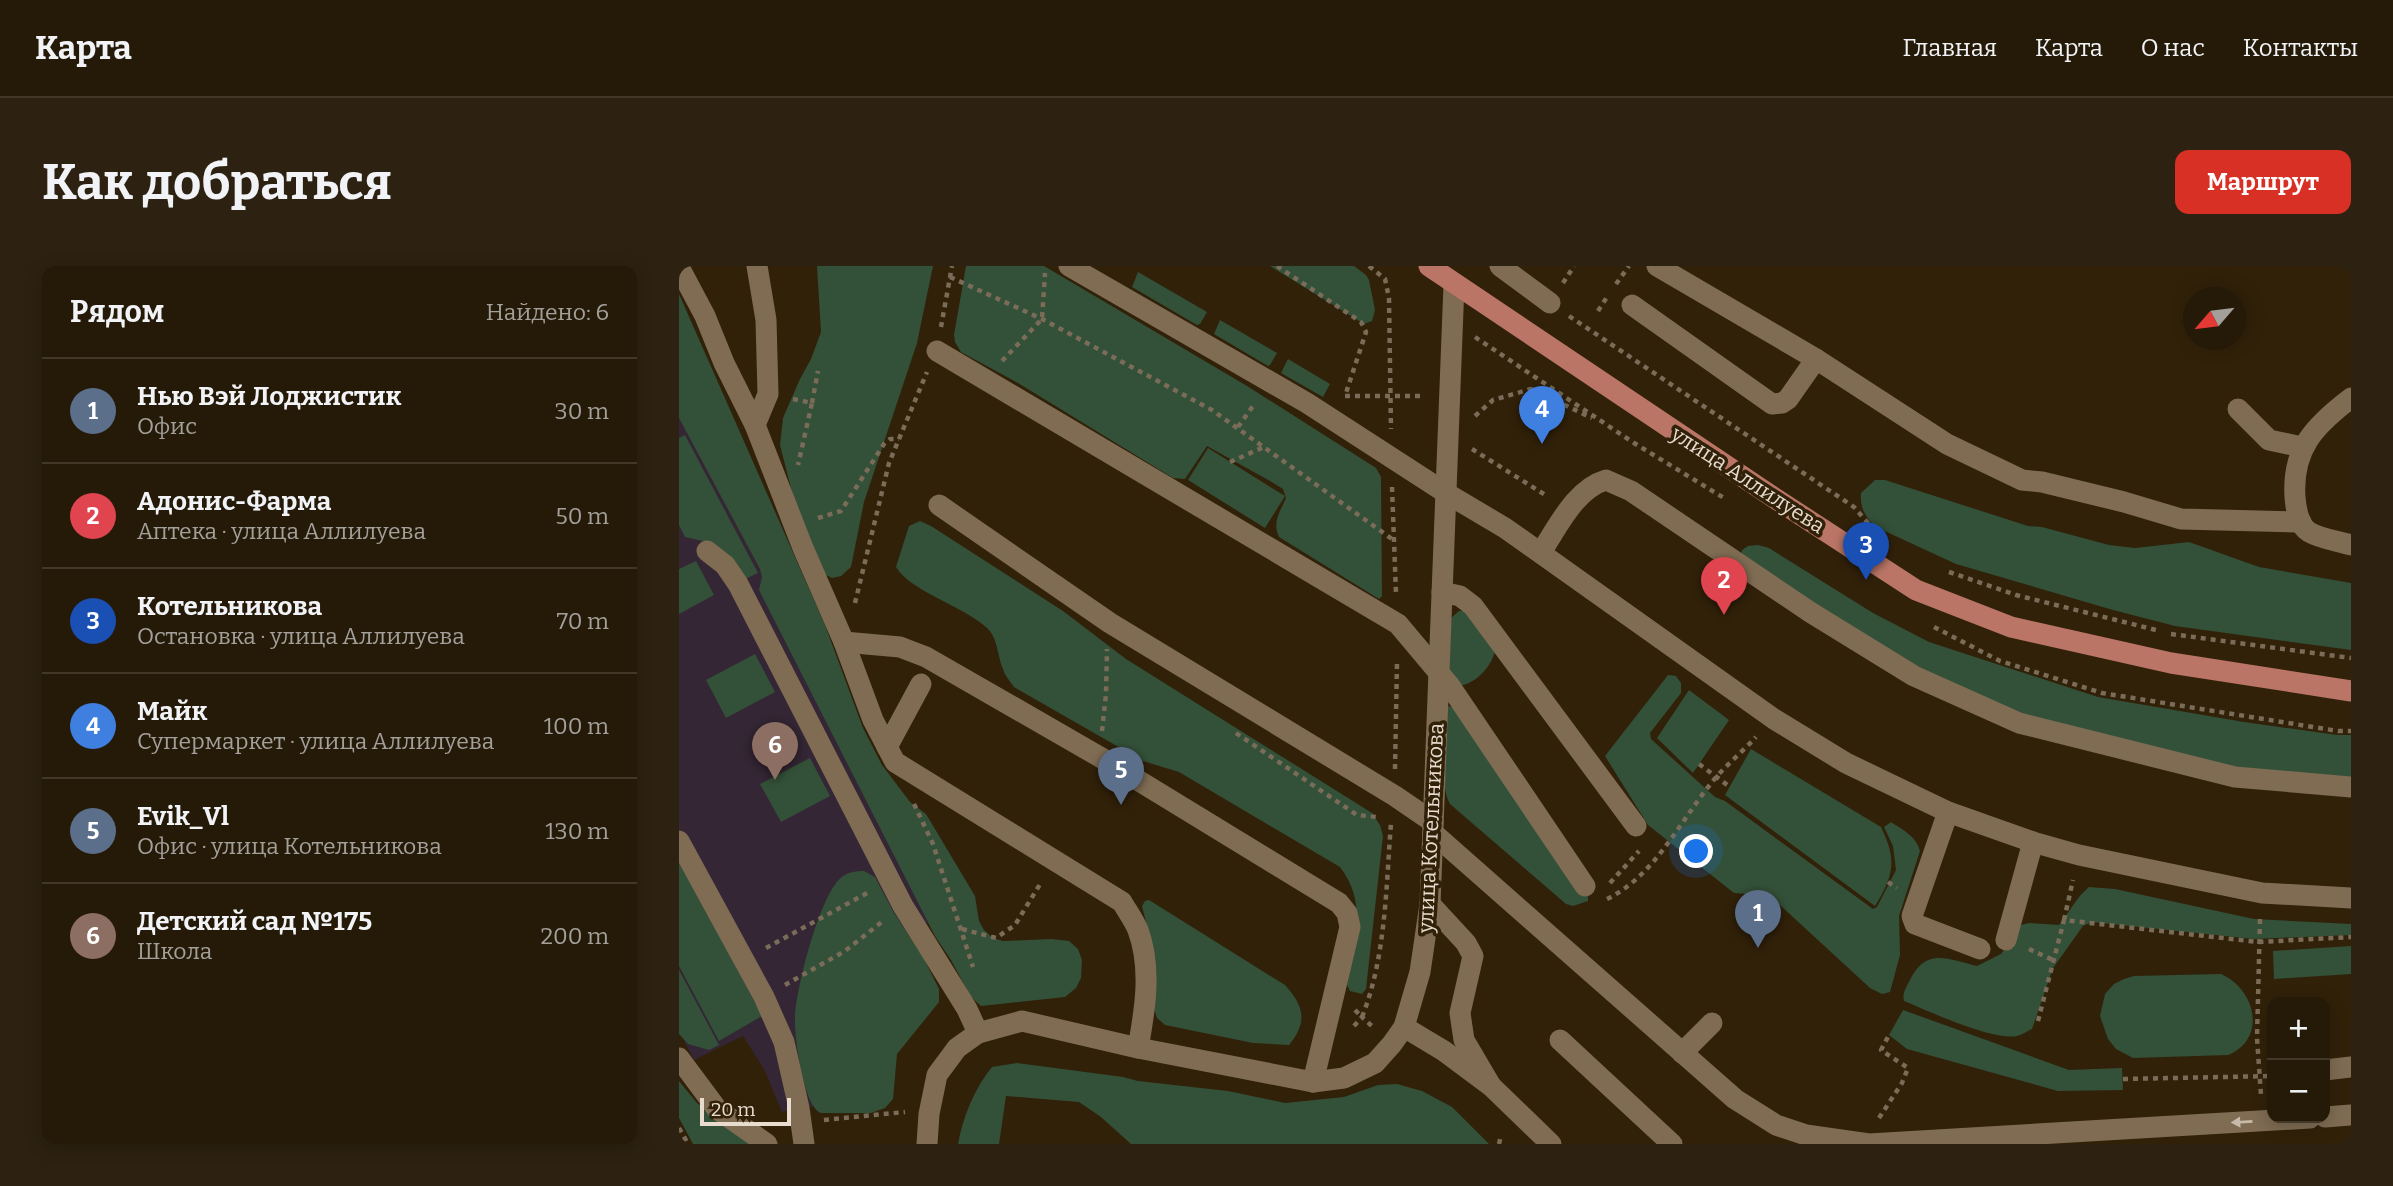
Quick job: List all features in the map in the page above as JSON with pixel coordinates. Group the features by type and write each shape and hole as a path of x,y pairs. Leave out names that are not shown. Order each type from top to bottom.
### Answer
{"main road":[{"path":"1429,266 1454,284"},
{"name":"улица Аллилуева","path":"1454,284 1916,590 2011,627 2171,663 2351,691"}],"street":[{"path":"755,425 768,394 766,320 757,266"},
{"path":"1069,266 1307,403 1446,494 1505,528 1774,719 1846,763 1948,812 2079,855 2262,894 2351,898"},
{"path":"1500,266 1555,294"},
{"path":"1657,266 1816,359 1947,444 2022,480 2042,482 2124,502 2181,519 2301,522"},
{"path":"679,267 705,316 724,363 755,425 873,720 891,754 1122,902 1138,929 1147,966 1138,1048"},
{"name":"улица Котельникова","path":"927,1144 929,1114 937,1075 957,1048 978,1033 1022,1021 1138,1048 1313,1082 1344,1078 1375,1063 1404,1027 1420,972 1430,904 1454,284"},
{"path":"1632,305 1772,404 1788,399 1816,359"},
{"path":"937,351 1398,624 1450,685 1585,886"},
{"path":"2349,541 2308,531 2296,509 2294,484 2302,447 2325,417 2351,398"},
{"path":"2238,409 2269,440 2302,447"},
{"path":"1542,552 1569,510 1585,491 1595,483 1606,480 1631,491 1810,612 1914,676 2019,723 2235,776 2351,787"},
{"path":"939,505 1110,623 1395,796 1735,1099 1805,1140 1863,1143 2267,1121"},
{"path":"707,551 725,565 738,584 903,906 967,1009 978,1033"},
{"path":"1442,592 1460,596 1473,606 1636,826"},
{"path":"844,642 887,648 900,647 926,657 1100,757 1339,903 1347,913 1350,927 1313,1082"},
{"path":"891,754 921,684"},
{"path":"1948,812 1912,916 1915,924 1980,950"},
{"path":"679,841 764,997 784,1042 804,1144"},
{"path":"2005,940 2033,842"},
{"path":"1430,904 1466,943 1473,956 1460,1013 1465,1040 1491,1086"},
{"path":"1682,1053 1712,1023"},
{"path":"1404,1027 1444,1051 1491,1086 1551,1144"},
{"path":"1560,1040 1672,1144"},
{"path":"679,1058 717,1110 767,1144"},
{"path":"2330,1069 2351,1067"},
{"path":"2330,1117 2351,1115"}],"path":[{"path":"937,351 952,266"},
{"path":"985,379 1042,319 1045,266"},
{"path":"1277,266 1361,322 1366,332 1345,396"},
{"path":"1362,1017 1373,991 1384,914 1395,796 1398,624 1393,540 1389,298 1385,279 1369,266"},
{"path":"1555,294 1574,266"},
{"path":"950,277 1042,319 1212,410 1393,540"},
{"path":"1573,319 1854,508 1879,537"},
{"path":"797,471 818,371"},
{"path":"860,582 889,463 920,388"},
{"path":"1476,415 1493,400 1531,389 1608,426"},
{"path":"768,394 812,403"},
{"path":"1307,403 1345,396 1450,396"},
{"path":"790,516 822,518 841,511 884,444 890,439 899,439"},
{"path":"1462,443 1569,510"},
{"path":"1230,462 1264,447"},
{"path":"1946,571 2015,595 2170,634 2351,658"},
{"path":"1100,757 1107,645"},
{"path":"1626,890 1665,846 1717,777 1774,719"},
{"path":"891,754 933,844 974,972"},
{"path":"1699,764 1730,787"},
{"path":"1585,886 1602,886 1613,882 1641,846 1643,836 1636,826"},
{"path":"2038,1021 2079,855"},
{"path":"961,929 996,938 1015,925 1035,892"},
{"path":"744,960 863,895"},
{"path":"764,997 845,951 903,906"},
{"path":"2064,920 2258,942 2351,937"},
{"path":"2244,1122 2261,1096 2258,942"},
{"path":"1863,1143 1902,1083 1907,1068 1881,1049 1889,1035"},
{"path":"2123,1079 2267,1077"},
{"path":"848,1119 910,1111"},
{"path":"679,1128 688,1144"},
{"path":"1499,1144 1501,1135"}],"shaded area":[{"path":"679,383 931,922 898,939 843,1103 782,1112 764,1069 743,1036 694,1060 679,1031"}],"green space":[{"path":"817,266 933,266 917,343 864,502 851,567 841,576 832,578 824,574 793,496 780,445 783,418 821,332"},
{"path":"966,266 1044,266 1247,386 1376,468 1381,477 1382,596 1379,599 1279,537 1277,522 1286,498 1283,489 1270,481 1207,446 1185,479 1173,478 1018,383 961,352 954,335"},
{"path":"1270,266 1354,266 1369,280 1375,310 1372,321 1364,324"},
{"path":"1138,272 1207,312 1200,324 1197,325 1132,287"},
{"path":"679,294 825,625 863,728 882,765 910,802 926,814 975,896 979,921 984,930 993,938 1003,941 1052,939 1069,941 1078,949 1082,960 1081,978 1076,988 1065,997 981,1006 971,997 935,936 759,590 762,577 760,569 679,418"},
{"path":"1220,320 1277,353 1270,365 1214,334"},
{"path":"1288,359 1330,384 1323,397 1281,373"},
{"path":"685,435 758,573 743,580 707,542 685,537 679,525 679,438"},
{"path":"1208,448 1285,496 1265,528 1188,480"},
{"path":"1875,480 1885,480 2028,526 2042,527 2109,545 2135,548 2189,542 2259,567 2351,583 2351,650 2175,626 1956,564 1872,523 1862,508 1861,493"},
{"path":"920,521 1063,611 1126,659 1372,813 1383,836 1366,989 1362,994 1350,991 1346,983 1357,923 1354,895 1340,867 1179,772 1143,761 1014,687 1004,672 991,632 964,612 913,584 896,567 909,526"},
{"path":"1748,546 1769,548 1873,613 1929,642 2098,697 2244,722 2351,735 2351,783 2236,773 2028,720 1917,674 1741,554"},
{"path":"696,561 714,595 679,614 679,569"},
{"path":"1459,611 1470,611 1496,647 1491,660 1478,678 1458,686 1448,669 1450,619"},
{"path":"755,654 775,692 726,718 706,680"},
{"path":"1668,675 1676,676 1681,683 1681,693 1650,733 1651,739 1715,797 1725,801 1873,909 1877,907 1896,870 1893,846 1884,827 1891,822 1915,841 1920,851 1899,916 1900,955 1890,992 1882,994 1870,988 1770,896 1734,893 1648,825 1605,756"},
{"path":"1689,690 1729,720 1693,773 1657,738"},
{"path":"1448,706 1452,707 1583,887 1588,901 1573,906 1566,904 1450,804 1444,784"},
{"path":"1751,749 1881,827 1889,849 1891,867 1886,885 1875,906 1725,795"},
{"path":"810,758 830,796 781,822 760,784"},
{"path":"679,861 762,1016 719,1041 679,966"},
{"path":"864,871 875,877 894,913 923,957 939,989 939,1002 897,1054 893,1099 885,1108 871,1113 821,1113 809,1098 801,1070 795,1026 796,1004 811,942 826,901 843,876"},
{"path":"2089,887 2115,889 2254,919 2351,924 2351,935 2254,939 2092,922 2083,926 2053,968 2032,1029 2017,1036 1977,1030 1904,1001 1906,988 1923,963 1939,958 1977,966 2001,954 2021,925 2059,925"},
{"path":"1149,900 1285,985 1300,1007 1301,1014 1299,1029 1289,1045 1253,1043 1165,1025 1157,1018 1147,926 1142,906"},
{"path":"2351,946 2351,974 2274,979 2273,951"},
{"path":"679,970 719,1045 709,1050 688,1044 679,1034"},
{"path":"2221,974 2233,981 2242,991 2252,1014 2249,1037 2241,1047 2228,1055 2133,1058 2116,1049 2108,1039 2100,1016 2105,994 2114,984 2134,976"},
{"path":"1903,1010 2069,1070 2122,1068 2123,1090 2058,1091 1907,1049 1889,1035"},
{"path":"1017,1063 1228,1091 1285,1103 1344,1097 1378,1085 1397,1084 1422,1091 1452,1107 1489,1144 1131,1144 1101,1117 1079,1102 1006,1096 999,1144 958,1144 970,1104 992,1067"},
{"path":"679,1081 697,1103 752,1144 693,1144 679,1118"}],"place":[{"name":"Майк","path":"1542,444"},
{"name":"Котельникова","path":"1866,580"},
{"name":"Адонис-Фарма","path":"1724,615"},
{"name":"Детский сад №175","path":"775,780"},
{"name":"Evik_Vl","path":"1121,805"},
{"name":"Нью Вэй Лоджистик","path":"1758,948"}]}
